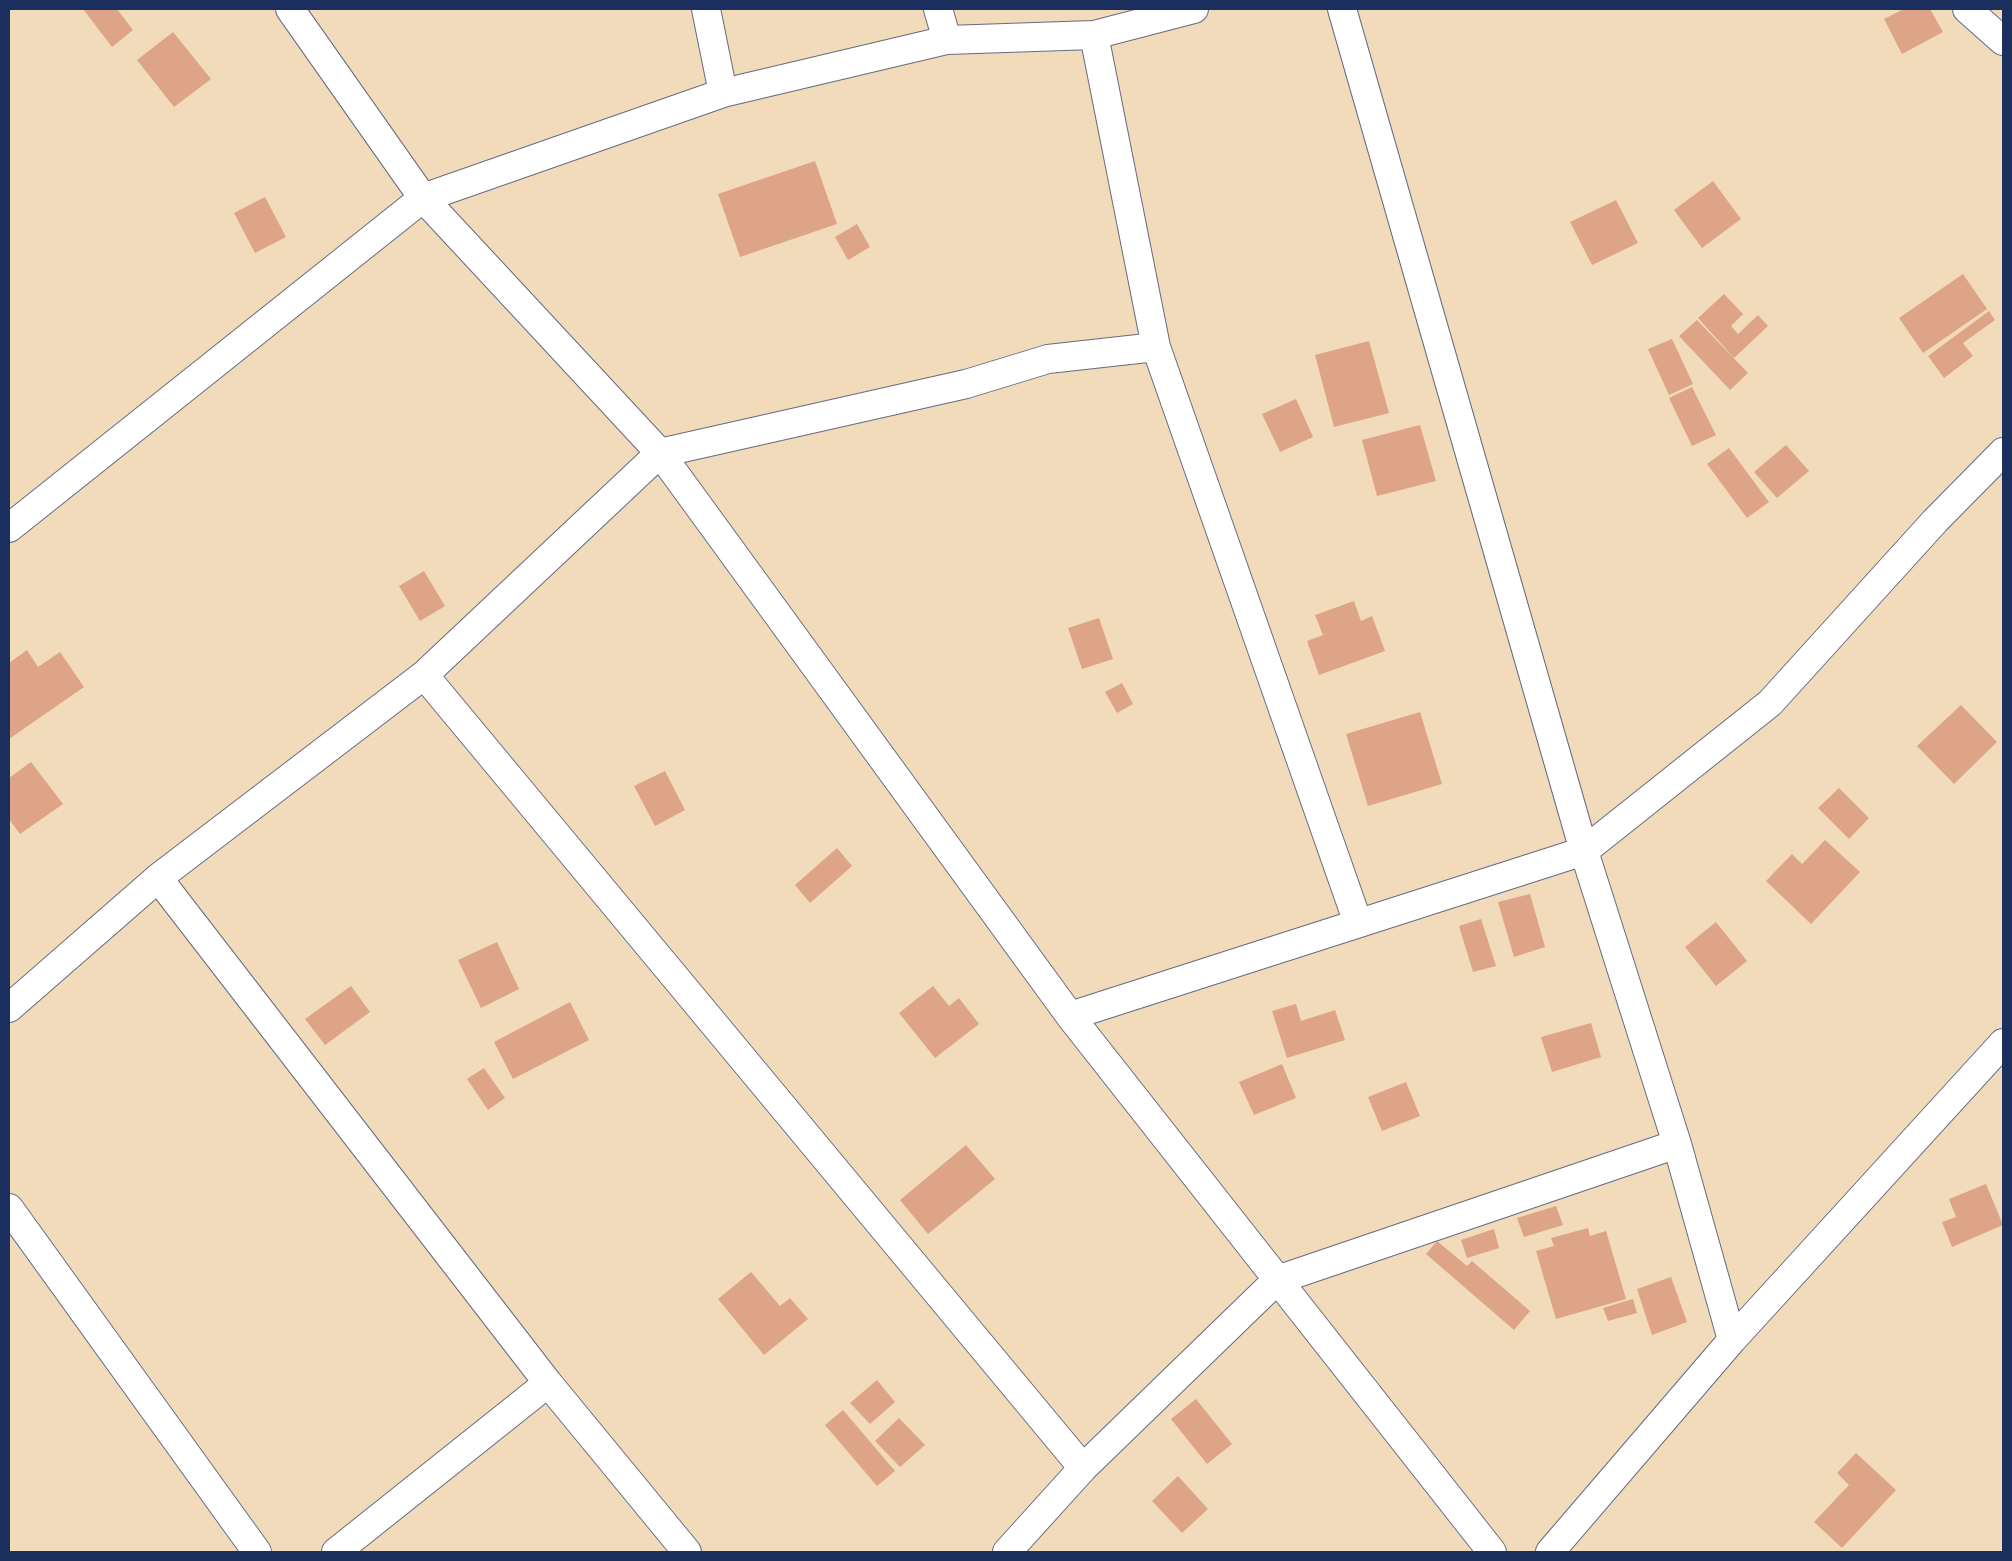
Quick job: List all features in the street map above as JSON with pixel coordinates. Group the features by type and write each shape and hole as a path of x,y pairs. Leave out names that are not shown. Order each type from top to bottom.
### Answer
{"street":[{"path":"290,9 423,198 660,453 1070,1016 1492,1552"},
{"path":"706,9 723,93"},
{"path":"938,9 947,40"},
{"path":"9,528 423,198 723,93 947,40 1094,34 1194,9"},
{"path":"1342,9 1584,851 1677,1144 1732,1340"},
{"path":"1967,9 2003,41"},
{"path":"1094,34 1156,347 1358,923"},
{"path":"9,1008 158,878 424,675 660,453 966,384 1048,359 1156,347"},
{"path":"1070,1016 1584,851 1770,703 1935,521 2003,452"},
{"path":"424,675 1084,1468"},
{"path":"158,878 548,1383 687,1552"},
{"path":"1550,1552 1732,1340 2003,1043"},
{"path":"1007,1552 1084,1468 1277,1280 1677,1144"},
{"path":"9,1208 257,1552"},
{"path":"336,1552 548,1383"}],"building":[{"path":"83,9 117,9 133,30 112,47"},
{"path":"1904,9 1930,9 1943,32 1902,54 1884,19"},
{"path":"173,32 211,79 174,107 137,60"},
{"path":"815,161 837,224 740,257 718,194"},
{"path":"1713,181 1741,219 1702,248 1674,210"},
{"path":"265,197 286,237 255,253 234,213"},
{"path":"1616,200 1638,243 1592,265 1570,222"},
{"path":"857,224 870,247 848,260 835,237"},
{"path":"1963,274 1987,309 1923,353 1899,318"},
{"path":"1724,294 1743,314 1731,326 1738,334 1758,315 1768,326 1734,358 1698,318"},
{"path":"1989,311 1995,320 1963,343 1973,356 1944,378 1928,356"},
{"path":"1697,320 1748,373 1730,390 1679,336"},
{"path":"1672,339 1693,384 1669,395 1648,349"},
{"path":"1369,341 1389,413 1334,427 1315,355"},
{"path":"1692,387 1716,435 1692,446 1669,398"},
{"path":"1296,399 1313,437 1280,452 1262,414"},
{"path":"1420,425 1436,481 1377,496 1362,440"},
{"path":"1786,445 1809,471 1777,498 1754,472"},
{"path":"1729,448 1769,502 1747,518 1707,464"},
{"path":"424,571 445,606 420,621 399,586"},
{"path":"1354,601 1361,621 1372,616 1385,651 1319,675 1307,641 1323,635 1315,615"},
{"path":"1099,618 1113,659 1082,669 1068,628"},
{"path":"27,650 38,667 60,652 84,687 9,739 9,663"},
{"path":"1122,683 1133,704 1117,713 1105,692"},
{"path":"1961,705 1997,742 1954,784 1917,746"},
{"path":"1420,712 1442,784 1368,806 1346,734"},
{"path":"31,762 63,804 20,834 9,819 9,778"},
{"path":"665,771 685,810 655,826 634,786"},
{"path":"1839,788 1869,818 1849,839 1818,808"},
{"path":"1825,840 1860,872 1811,924 1766,881 1792,854 1802,864"},
{"path":"837,848 852,866 810,903 795,885"},
{"path":"1530,894 1545,947 1514,957 1498,902"},
{"path":"1481,919 1496,966 1473,972 1459,926"},
{"path":"1716,922 1747,961 1716,986 1685,947"},
{"path":"497,942 519,989 481,1008 458,960"},
{"path":"351,986 370,1012 325,1045 305,1019"},
{"path":"933,986 949,1006 959,998 979,1024 935,1058 899,1013"},
{"path":"570,1002 589,1040 513,1079 494,1042"},
{"path":"1296,1004 1301,1021 1335,1010 1345,1040 1287,1058 1272,1011"},
{"path":"1591,1023 1601,1057 1552,1072 1541,1037"},
{"path":"1282,1064 1296,1098 1254,1115 1239,1082"},
{"path":"484,1068 505,1098 488,1110 467,1079"},
{"path":"1406,1082 1420,1116 1382,1131 1368,1097"},
{"path":"966,1145 995,1179 928,1234 900,1200"},
{"path":"1986,1184 2003,1225 1952,1247 1942,1222 1956,1217 1949,1199"},
{"path":"1556,1206 1563,1225 1524,1237 1517,1218"},
{"path":"1588,1228 1590,1236 1606,1231 1626,1299 1556,1319 1536,1251 1554,1246 1551,1238"},
{"path":"1494,1229 1499,1248 1467,1258 1461,1240"},
{"path":"1437,1241 1467,1266 1472,1261 1530,1311 1514,1330 1426,1254"},
{"path":"751,1272 780,1306 790,1298 808,1319 764,1355 718,1299"},
{"path":"1671,1277 1687,1322 1652,1335 1637,1289"},
{"path":"1633,1299 1637,1313 1608,1321 1603,1308"},
{"path":"877,1380 895,1402 870,1424 850,1403"},
{"path":"1196,1399 1232,1444 1207,1464 1171,1419"},
{"path":"843,1410 895,1471 877,1486 825,1425"},
{"path":"899,1418 925,1445 900,1467 875,1441"},
{"path":"1856,1453 1896,1490 1842,1548 1814,1522 1849,1485 1837,1473"},
{"path":"1178,1476 1208,1509 1182,1533 1152,1501"}]}
